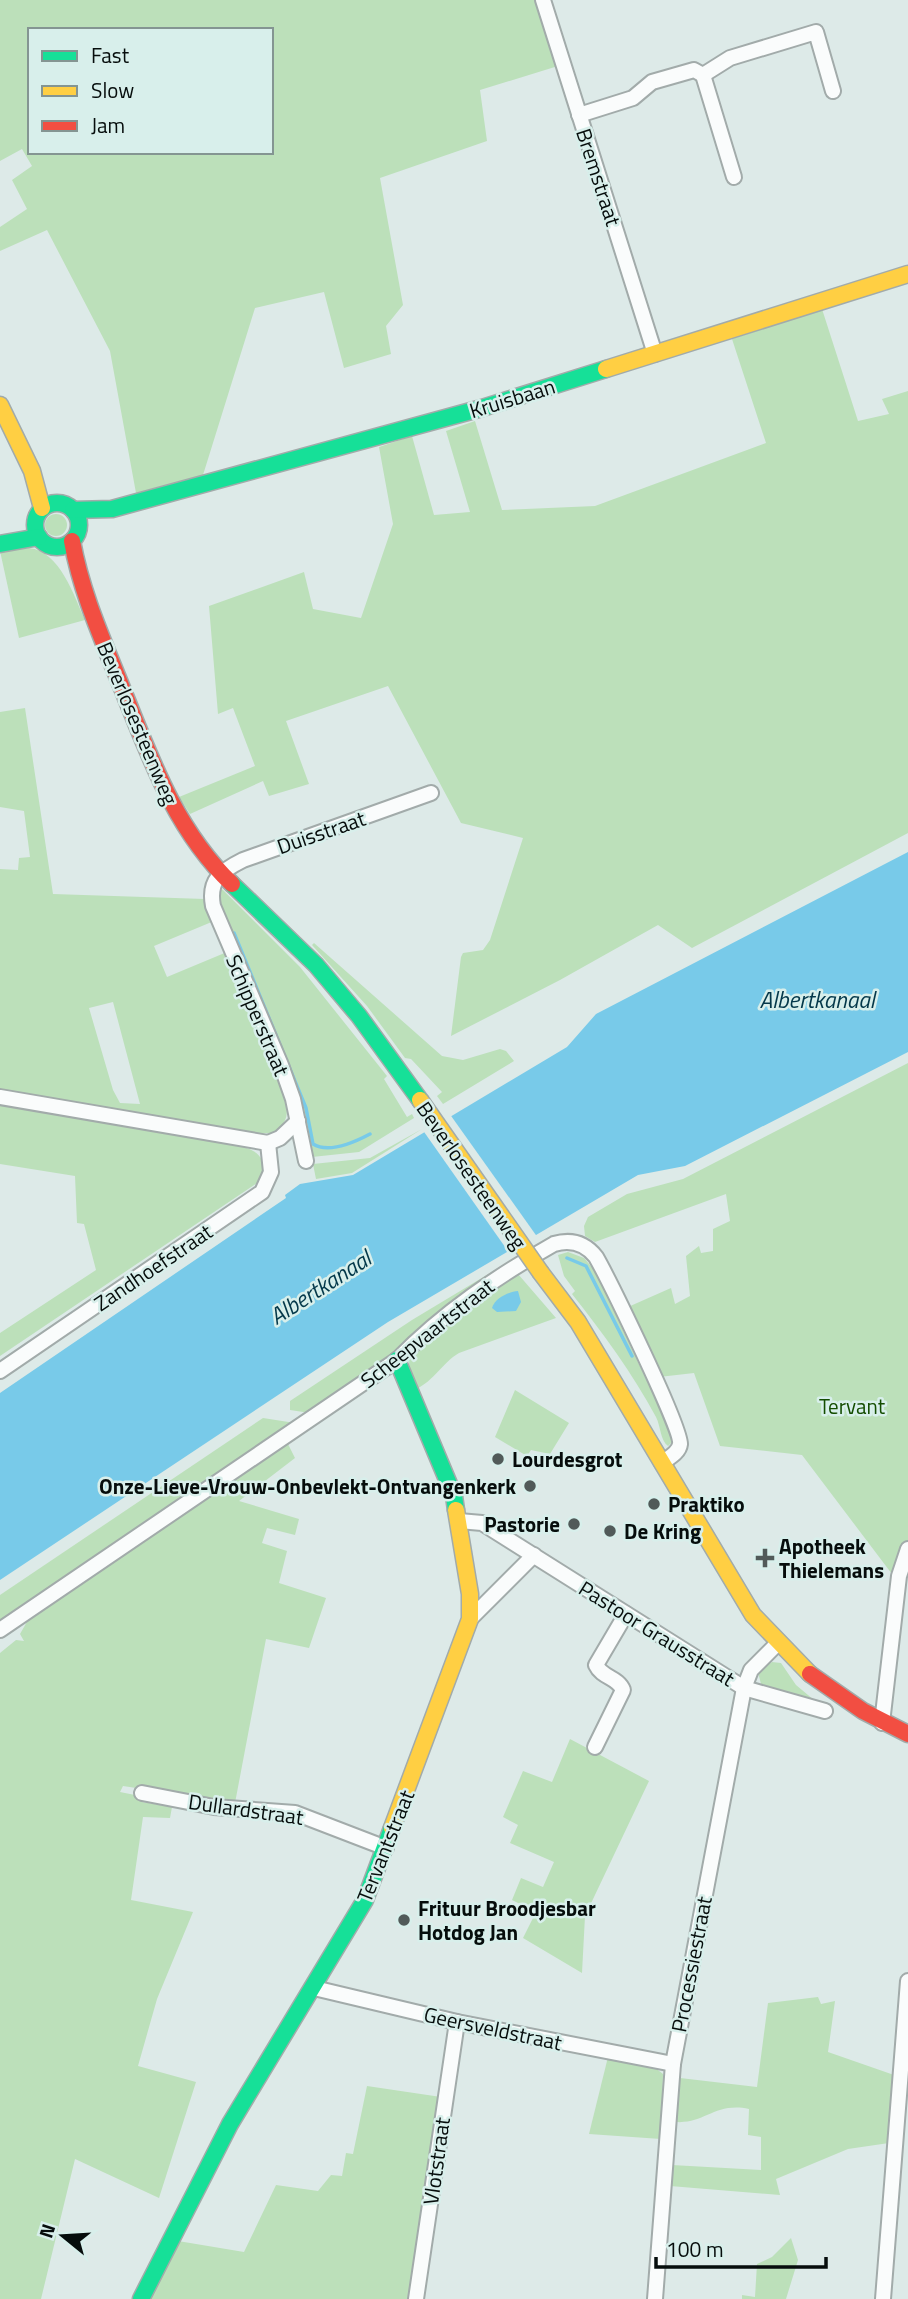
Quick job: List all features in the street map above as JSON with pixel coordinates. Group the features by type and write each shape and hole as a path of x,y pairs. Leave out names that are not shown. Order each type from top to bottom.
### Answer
{"street":[{"name":"Bremstraat","path":"543,0 655,354"},
{"path":"703,75 730,58 816,32 833,92"},
{"path":"579,115 633,98 652,82 694,70 703,75 734,177"},
{"name":"Kruisbaan","path":"73,510 112,509 482,408 908,274"},
{"path":"0,405 50,505 73,510"},
{"path":"0,544 37,531 50,505"},
{"name":"Kruisbaan","path":"69,538 112,509"},
{"name":"Beverlosesteenweg","path":"73,510 64,563 79,582 172,806 192,840 219,872 316,965 359,1016 578,1322 753,1615 777,1644 833,1693 882,1723 908,1734"},
{"path":"0,537 37,531"},
{"path":"37,531 47,544 69,538"},
{"name":"Duisstraat","path":"219,872 243,860 428,794"},
{"name":"Schipperstraat","path":"219,872 211,895 213,906 281,1065 298,1121 306,1161"},
{"path":"0,1097 268,1143 280,1138 298,1121"},
{"name":"Zandhoefstraat","path":"0,1371 262,1192 271,1172 268,1143"},
{"name":"Scheepvaartstraat","path":"0,1630 397,1360 439,1319 479,1289 554,1244 578,1243 592,1251 601,1265 679,1434 678,1450 662,1463"},
{"name":"Tervantstraat","path":"141,2299 230,2124 365,1900 470,1619 472,1607 459,1521 445,1473 397,1360"},
{"name":"Pastoor Grausstraat","path":"459,1521 482,1523 744,1688 825,1711"},
{"path":"882,1723 899,1576 908,1549"},
{"path":"470,1619 534,1555"},
{"path":"595,1747 623,1690 618,1682 598,1669 597,1658 626,1614"},
{"name":"Processiestraat","path":"655,2299 673,2064 744,1688 751,1670 777,1644"},
{"name":"Dullardstraat","path":"142,1793 214,1807 295,1813 386,1848"},
{"path":"883,2299 903,2097 908,1982"},
{"name":"Geersveldstraat","path":"314,1988 457,2022 673,2064"},
{"name":"Vlotstraat","path":"416,2299 457,2022"}],"green space":[{"path":"0,0 538,0 558,66 480,90 487,141 380,178 403,305 386,326 391,354 344,368 324,292 255,308 203,475 136,493 110,351 47,230 0,251 0,227 27,209 12,180 32,166 22,149 0,161"},
{"path":"822,309 858,421 889,414 882,399 908,391 908,833 692,948 658,925 560,980 451,1036 461,957 463,953 483,950 490,940 523,838 461,823 388,686 286,721 309,784 269,796 263,781 190,814 179,797 255,766 233,708 218,714 209,606 304,572 313,609 361,618 393,524 379,447 412,436 434,515 470,512 446,431 475,421 502,510 595,506 766,443 732,339"},
{"path":"56,514 64,517 67,525 64,533 56,536 48,533 45,525 48,517"},
{"path":"29,548 40,551 57,566 71,587 85,620 19,638 0,551"},
{"path":"25,708 53,894 205,899 214,921 154,946 167,977 227,952 283,1086 281,1087 287,1112 284,1123 274,1133 238,1134 236,1145 258,1155 266,1177 0,1356 0,1333 96,1270 84,1224 77,1223 75,1176 0,1164 0,869 18,870 19,858 30,857 24,811 0,807 0,712","holes":["113,1002 140,1104 120,1103 113,1090 89,1008"]},
{"path":"222,889 300,967 387,1076 384,1079 407,1117 412,1114 414,1118 359,1152 312,1157 216,894"},
{"path":"314,943 442,1056 463,1060 500,1049 506,1051 514,1061 443,1104 437,1096 442,1092 411,1059 405,1058 367,1006 312,945"},
{"name":"Tervant","path":"908,1063 908,1542 895,1578 802,1455 720,1446 694,1373 659,1377 628,1307 671,1288 675,1304 690,1296 686,1256 699,1246 701,1253 713,1251 713,1229 730,1221 726,1194 595,1242 585,1236 584,1226 588,1217 627,1194 683,1179"},
{"path":"422,1129 352,1173 316,1179 313,1164 370,1158"},
{"path":"568,1252 584,1258 595,1271 672,1434 673,1441 668,1446 638,1385 572,1294 575,1291 564,1276 558,1255"},
{"path":"510,1261 444,1308 394,1354 310,1413 290,1410 290,1401 412,1320"},
{"path":"518,1274 556,1318 459,1353 416,1389 409,1364 410,1356 463,1308"},
{"path":"515,1390 569,1423 550,1454 531,1450 527,1456 495,1437"},
{"path":"263,1418 295,1423 0,1624 0,1595"},
{"path":"288,1444 295,1458 239,1501 299,1519 295,1535 267,1528 262,1543 287,1551 279,1583 326,1598 309,1648 266,1639 235,1803 123,1786 120,1792 140,1796 142,1802 172,1807 170,1818 143,1817 131,1900 193,1912 157,1999 138,2066 196,2082 159,2198 75,2159 41,2299 0,2299 0,1653 16,1640 24,1641 20,1634 32,1613"},
{"path":"772,1662 781,1663 796,1685 814,1700 761,1684 758,1672"},
{"path":"570,1739 649,1781 585,1916 582,1973 523,1938 536,1912 512,1900 521,1878 543,1887 554,1862 510,1843 518,1825 503,1817 523,1771 552,1782"},
{"path":"818,1997 821,2004 835,2001 828,2052 894,2075 889,2143 848,2149 776,2179 780,2195 670,2186 672,2165 761,2170 761,2137 748,2135 749,2109 727,2108 695,2120 676,2122 680,2078 757,2087 768,2003"},
{"path":"608,2057 654,2067 663,2074 661,2139 589,2134"},
{"path":"367,2086 441,2097 411,2299 150,2299 178,2241 244,2252 276,2185 318,2191 331,2175 342,2176 346,2153 353,2154"},
{"path":"791,2238 798,2260 786,2299 742,2299 742,2295 755,2297 757,2264 772,2257"}],"water":[{"name":"Albertkanaal","path":"908,852 908,1052 685,1166 638,1175 388,1322 0,1580 0,1393 286,1198 285,1195 300,1184 353,1175 567,1047 596,1014"},
{"path":"518,1291 521,1302 516,1311 497,1312 492,1308 502,1296"}],"pier":[{"path":"449,1113 538,1238 510,1254 422,1129"}],"waterway":[{"path":"234,933 306,1108 313,1144 319,1147 334,1147 370,1134"},
{"path":"567,1258 586,1266 632,1356"}],"traffic: fast":[{"path":"73,510 112,509 482,408 606,369"},
{"path":"57,503 72,510 79,525 72,540 57,547 42,540 35,525 42,510 57,503"},
{"path":"0,544 39,537"},
{"path":"232,884 316,965 359,1016 420,1100"},
{"path":"397,1360 454,1496 456,1510"},
{"path":"141,2299 230,2124 365,1900 392,1828"}],"traffic: slow":[{"path":"606,369 908,274"},
{"path":"0,405 32,471 42,508"},
{"path":"420,1100 541,1273"},
{"path":"541,1273 578,1322 753,1615 810,1674"},
{"path":"392,1828 470,1619 470,1594 456,1510"}],"traffic: jam":[{"path":"72,541 92,613 153,764 179,816 212,863 232,884"},
{"path":"810,1674 863,1711 908,1734"}],"place":[{"name":"Lourdesgrot","path":"498,1459"},
{"name":"Onze-Lieve-Vrouw-Onbevlekt-Ontvangenkerk","path":"530,1486"},
{"name":"Praktiko","path":"654,1504"},
{"name":"Pastorie","path":"574,1524"},
{"name":"De Kring","path":"610,1531"},
{"name":"Apotheek Thielemans","path":"765,1558"},
{"name":"Frituur Broodjesbar Hotdog Jan","path":"404,1920"}]}
